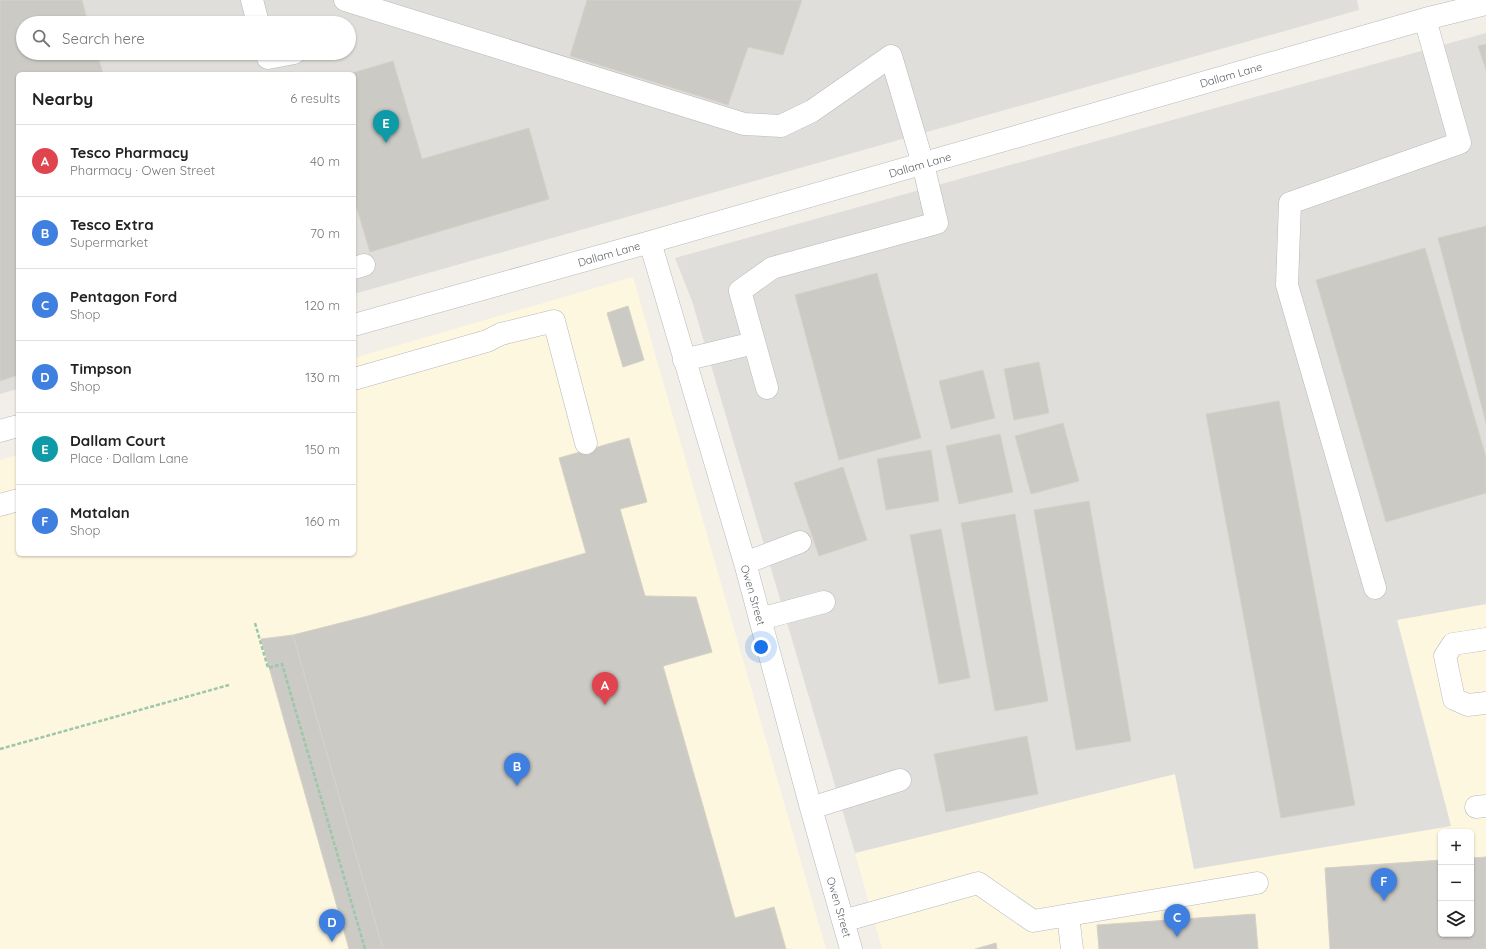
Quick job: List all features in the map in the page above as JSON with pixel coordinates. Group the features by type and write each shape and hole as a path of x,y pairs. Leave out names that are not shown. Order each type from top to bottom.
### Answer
{"street":[{"path":"252,0 256,16"},
{"path":"345,0 744,124 781,126 812,111 891,56 923,164 937,224 772,268 740,291 767,388"},
{"name":"Dallam Lane","path":"356,324 923,164 1425,19 1486,4"},
{"path":"1375,588 1287,285 1290,203 1460,143 1425,19"},
{"name":"Owen Street","path":"650,242 745,563 811,808 851,949"},
{"path":"356,378 487,341 501,334 554,321 586,443"},
{"path":"684,360 754,343"},
{"path":"0,431 16,427"},
{"path":"0,505 16,501"},
{"path":"745,563 800,542"},
{"path":"760,620 824,602"},
{"path":"1486,639 1453,644 1445,656 1454,699 1468,705 1486,703"},
{"path":"811,808 900,780"},
{"path":"843,921 978,883 1033,921 1257,883"},
{"path":"1068,915 1072,949"}],"path":[{"path":"255,623 268,668 282,664 364,949"},
{"path":"0,749 229,686"}],"shaded area":[{"path":"0,0 1357,0 1359,10 356,293 356,72 16,72 16,390 0,394"},
{"path":"1486,33 1486,604 1397,620 1451,826 1194,869 1175,774 855,853 692,301 675,258"},
{"path":"633,277 826,949 0,949 0,460 16,456 16,556 356,556 356,357"},
{"path":"1486,604 1486,949 882,949 855,853 1175,774 1194,869 1451,826 1397,619"}],"building":[{"path":"0,0 82,0 86,16 16,16 16,60 99,60 102,72 16,72 16,376 0,381"},
{"path":"587,0 802,0 783,55 748,47 728,105 570,56"},
{"path":"1486,44 1486,70 1478,46"},
{"path":"393,61 422,159 529,128 549,199 370,252 356,206 356,72"},
{"path":"1486,226 1486,423 1438,238"},
{"path":"1425,248 1486,457 1486,493 1386,522 1316,280"},
{"path":"877,273 921,438 839,460 795,295"},
{"path":"628,306 644,360 623,367 607,313"},
{"path":"1039,362 1049,413 1014,420 1004,369"},
{"path":"983,370 995,418 951,429 939,381"},
{"path":"1279,401 1355,805 1281,818 1206,414"},
{"path":"1063,423 1079,481 1031,494 1015,436"},
{"path":"1000,434 1013,492 959,504 946,446"},
{"path":"629,438 647,502 620,509 645,596 696,597 712,652 663,666 735,918 774,907 786,949 383,949 293,635 368,616 586,553 559,458"},
{"path":"931,450 939,501 886,510 877,459"},
{"path":"843,467 867,540 819,556 794,483"},
{"path":"1089,501 1131,741 1076,750 1034,510"},
{"path":"1015,514 1048,701 995,711 961,523"},
{"path":"941,529 970,678 939,684 910,535"},
{"path":"293,635 383,949 349,949 261,639"},
{"path":"1027,736 1038,794 946,812 934,754"},
{"path":"1486,857 1486,949 1330,949 1325,868 1438,860 1438,937 1474,937 1474,858"},
{"path":"1255,914 1258,949 1099,949 1097,925"},
{"path":"996,943 997,949 975,949"}],"place":[{"name":"Dallam Court","path":"386,143"},
{"name":"Tesco Pharmacy","path":"605,705"},
{"name":"Tesco Extra","path":"517,786"},
{"name":"Matalan","path":"1384,901"},
{"name":"Pentagon Ford","path":"1177,937"},
{"name":"Timpson","path":"332,942"}]}
